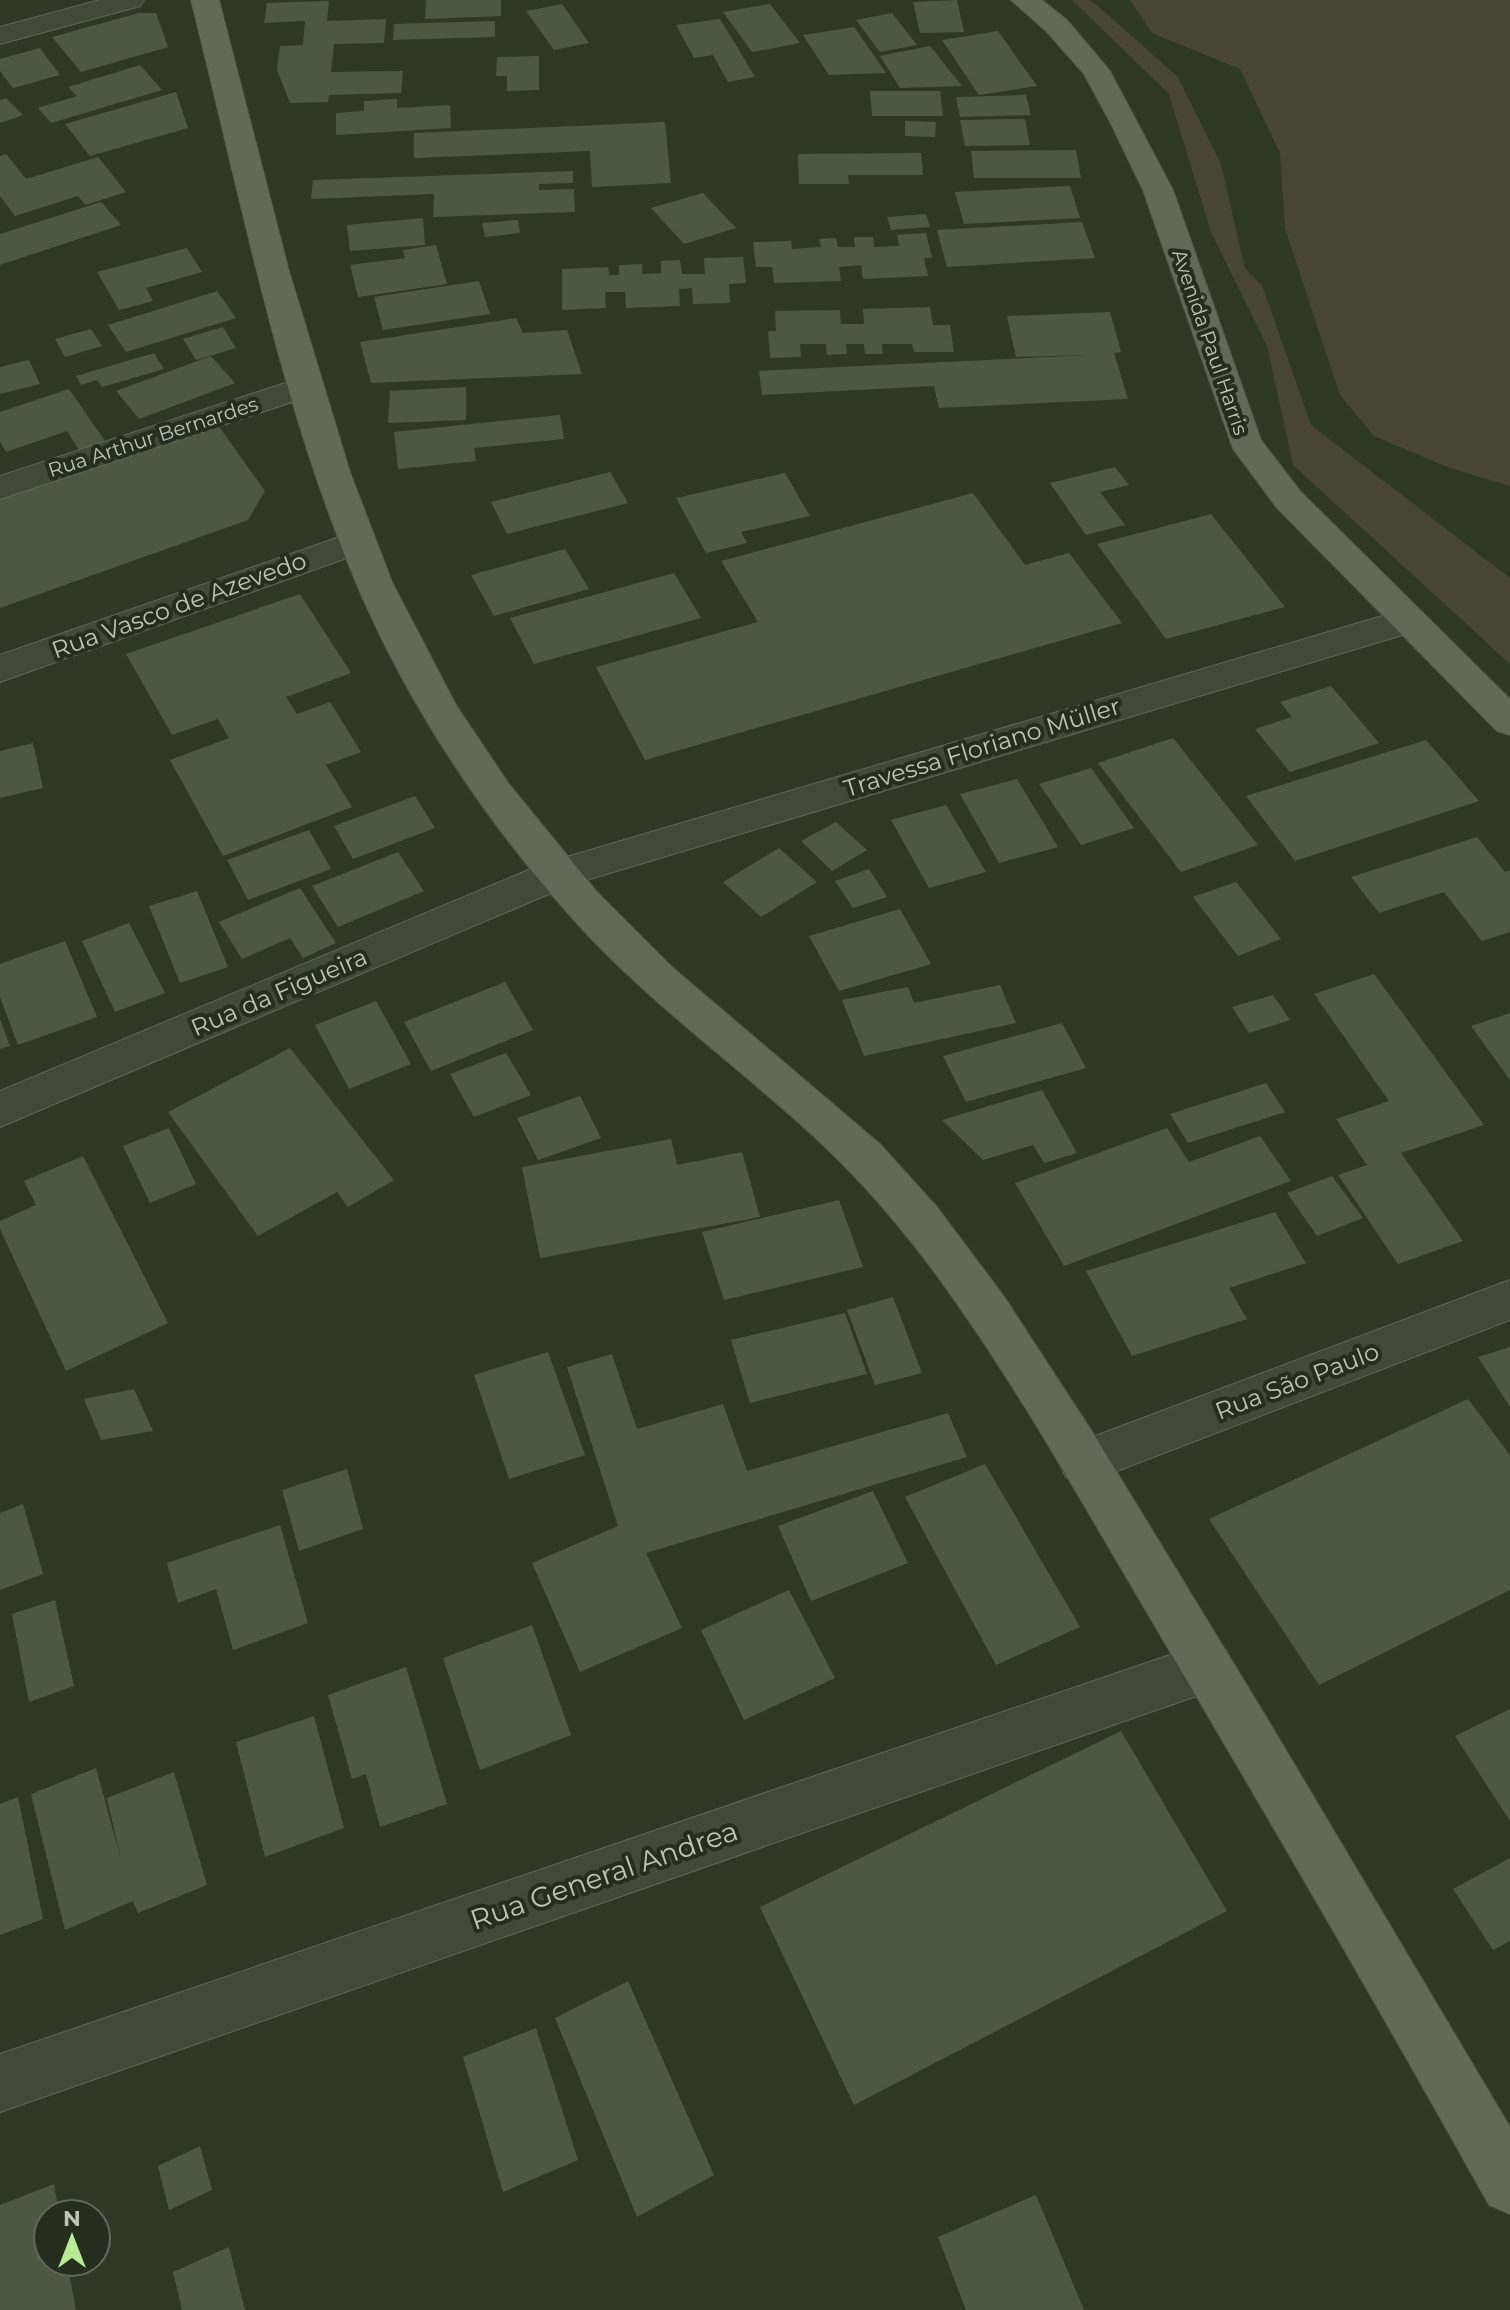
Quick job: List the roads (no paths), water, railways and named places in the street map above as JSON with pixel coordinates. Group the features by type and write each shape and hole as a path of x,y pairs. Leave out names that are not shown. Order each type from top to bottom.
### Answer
{"main road":[{"path":"205,0 307,386 357,542 411,656 480,774 557,874 667,988 838,1130 919,1217 979,1300 1083,1462 1374,1943 1510,2184"},
{"name":"Avenida Paul Harris","path":"1025,0 1057,26 1096,71 1158,190 1245,442 1289,500 1406,621 1510,722"}],"street":[{"path":"0,36 130,0"},
{"name":"Rua Arthur Bernardes","path":"0,488 307,386"},
{"name":"Rua Vasco de Azevedo","path":"0,669 357,542"},
{"name":"Travessa Floriano Müller","path":"557,874 1406,621"},
{"name":"Rua da Figueira","path":"0,1110 557,874"},
{"name":"Rua São Paulo","path":"1083,1462 1510,1300"},
{"name":"Rua General Andrea","path":"0,2083 1208,1667"}]}
